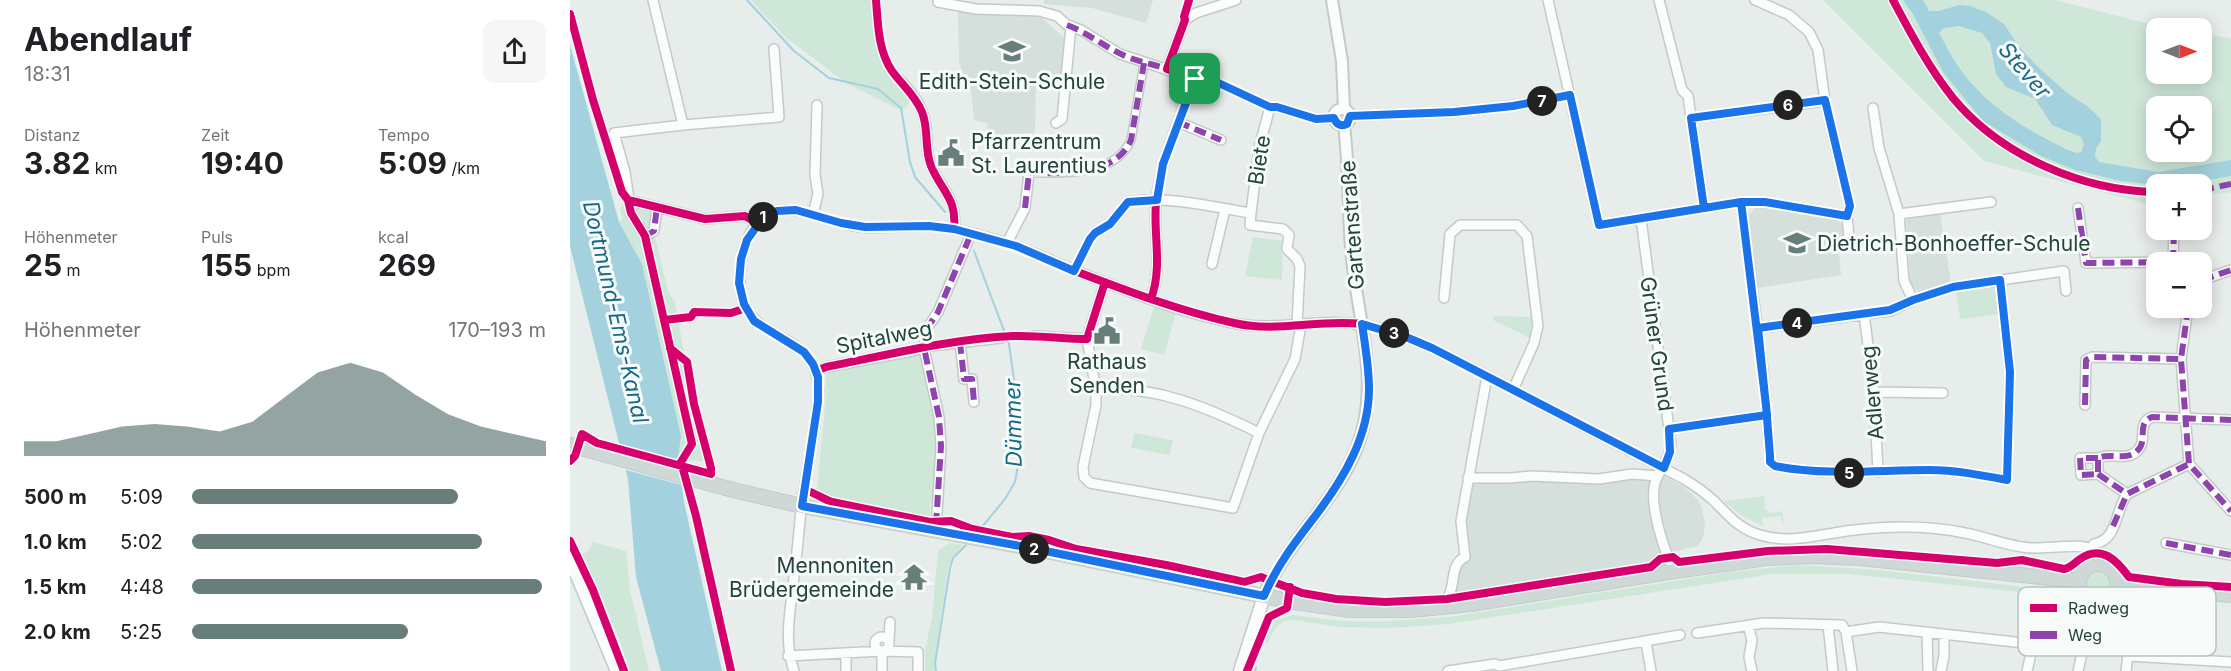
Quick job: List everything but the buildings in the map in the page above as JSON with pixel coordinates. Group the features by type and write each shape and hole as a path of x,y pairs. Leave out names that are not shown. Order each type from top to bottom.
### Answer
{"main road":[{"path":"570,445 699,481 802,506 1031,548 1264,596 1350,610 1381,611 1482,603 1767,558 1834,557 2079,581"},
{"path":"570,559 616,671"},
{"path":"2080,587 2081,574 2094,564 2111,569 2118,585 2141,587"},
{"path":"2216,594 2231,595"},
{"path":"1240,671 1264,596"}],"street":[{"path":"653,0 683,126"},
{"path":"1167,69 1185,20 1196,13 1236,0"},
{"name":"Gartenstraße","path":"1264,596 1280,563 1332,493 1356,450 1364,424 1368,399 1367,365 1351,249 1342,61 1332,0"},
{"path":"1548,0 1599,225 1741,202 1765,202 1847,216"},
{"path":"1659,0 1682,90 1688,96 1704,208"},
{"path":"1755,0 1789,15 1809,32 1818,50 1825,100 1850,206 1847,216 1849,236"},
{"path":"938,2 976,9 1039,11 1057,16 1120,54 1195,79 1210,79 1270,107 1316,119 1334,118 1336,123 1346,117 1454,112 1513,106 1570,95"},
{"path":"1056,123 1062,119 1069,25"},
{"path":"657,207 654,231 646,239 631,213 625,172 614,133 779,117 774,50"},
{"path":"1007,243 1025,208 1029,173 1062,173 1096,168 1114,160 1127,149 1131,140 1144,63"},
{"path":"1151,299 1157,273 1157,200 1163,164 1195,79"},
{"path":"901,81 914,96 924,115 930,162 935,175 953,203 954,229"},
{"path":"1691,118 1825,100"},
{"path":"813,214 818,194 815,174 817,105"},
{"name":"Biete","path":"1251,213 1259,148 1270,107"},
{"path":"1873,108 1879,148 1899,214 1904,281 1913,300"},
{"name":"Biete","path":"1178,122 1221,140"},
{"path":"628,200 705,219 745,216 757,224"},
{"path":"1074,271 1090,239 1110,224 1128,202 1157,200 1251,213 1250,225 1283,229 1288,235 1287,249 1297,259 1299,266 1299,325 1295,359 1259,433 1233,508 1090,483 1084,477 1083,467 1096,405 1096,390 1087,339 1105,282"},
{"path":"1741,202 1758,328 1772,465 1816,472 1941,471 1970,473 2007,480 2010,372 2000,280"},
{"path":"1899,214 1991,202"},
{"path":"2078,208 2086,263 2146,262"},
{"path":"1212,264 1225,209"},
{"path":"794,671 788,656 787,634 819,385 816,371 804,352 754,321 744,304 739,283 741,259 747,240 757,224 768,214 777,211 796,210 841,223 865,227 929,226 954,229 1007,243 1074,271 1151,299 1236,324 1264,327 1362,324 1410,339 1513,390 1661,472 1705,493 1736,524 1761,536 1775,539 1802,539 1856,530 1922,528 1963,532 2024,548 2055,549 2081,545 2090,549"},
{"name":"Grüner Grund","path":"1641,219 1669,429 1670,452 1654,486 1654,499 1667,558 1675,571"},
{"path":"1444,298 1450,234 1460,225 1517,225 1527,236 1538,326 1534,343 1513,390"},
{"name":"Spitalweg","path":"936,531 941,446 939,417 924,348 926,330 939,308 971,234"},
{"path":"2212,277 2231,270"},
{"path":"1758,328 1890,310 1953,287 2064,271 2066,291"},
{"name":"Adlerweg","path":"1864,314 1874,392 1878,472"},
{"path":"2187,318 2181,358 2189,464 2231,511"},
{"path":"1035,336 1087,339"},
{"path":"960,342 1002,338"},
{"name":"Spitalweg","path":"816,371 826,367 960,342 964,379 972,379 974,402"},
{"path":"2085,405 2086,360 2092,357 2181,358"},
{"path":"1443,607 1450,593 1458,560 1465,557 1461,521 1486,376"},
{"path":"1096,390 1120,389 1163,396 1206,409 1259,433"},
{"path":"1874,392 1943,393"},
{"path":"1669,429 1767,415"},
{"path":"2127,494 2098,474 2080,474 2080,458 2130,456 2136,453 2142,446 2143,425 2152,417 2231,420"},
{"path":"2098,458 2098,474"},
{"path":"2090,549 2094,544 2106,541 2109,537 2127,494 2189,464"},
{"path":"1468,478 1532,476 1599,479 1661,472"},
{"path":"2166,543 2231,555"},
{"path":"2090,549 2094,564"},
{"path":"882,651 889,647 890,622"},
{"path":"1696,633 1764,623 1842,625 1846,632 1852,671"},
{"path":"1748,625 1752,640 1749,657 1752,671"},
{"path":"1828,625 1833,671"},
{"path":"1846,632 1879,627 2018,642"},
{"path":"1927,632 1928,667 1941,667 1944,656 1944,634"},
{"path":"1448,671 1495,664 1499,669 1680,635"},
{"path":"1646,642 1651,671"},
{"path":"788,656 882,651 918,652 918,671"},
{"path":"882,651 882,671"},
{"path":"846,654 846,671"},
{"path":"1832,658 1850,656"},
{"path":"2027,671 2030,656"},
{"path":"2078,671 2081,656"},
{"path":"2126,671 2128,656 2162,658 2211,666 2231,662"}],"shaded area":[{"path":"1044,0 1153,0 1146,23 1092,8 1043,4"},
{"name":"Edith-Stein-Schule","path":"958,10 1042,18 1067,40 1064,81 1036,81 1035,133 1005,134 1005,140 990,141 987,123 974,120 970,79 964,78 959,62"},
{"name":"Dietrich-Bonhoeffer-Schule","path":"1756,206 1830,216 1840,222 1845,232 1839,254 1841,275 1758,288 1749,216"},
{"path":"1940,213 1951,283 1919,293 1911,285 1906,219"},
{"path":"1661,474 1684,487 1697,499 1702,508 1705,524 1703,538 1698,546 1671,552 1643,565 1447,595 1466,557 1463,521 1469,480"}],"green space":[{"path":"751,0 872,0 876,40 885,68 910,102 902,111 846,83 784,36"},
{"path":"1823,0 2055,0 2146,23 2146,84 2212,84 2212,35 2231,38 2231,192 2212,195 2212,174 2146,174 2146,204 1984,161"},
{"path":"631,200 659,206 655,237 668,291 675,302 693,404 708,461 678,460 681,436 642,264 619,222 622,219 620,207"},
{"path":"1253,237 1283,241 1282,280 1245,276"},
{"path":"1990,286 1997,291 2000,314 1960,319 1956,291"},
{"path":"1154,307 1176,313 1164,355 1141,349"},
{"path":"1493,316 1531,317 1533,327 1530,338 1493,320"},
{"path":"922,354 935,414 938,449 934,502 930,502 930,517 923,518 828,497 821,493 817,489 826,395 826,369"},
{"path":"1134,433 1173,440 1170,455 1131,448"},
{"path":"1764,496 1765,509 1771,513 1782,511 1784,526 1780,516 1762,518 1763,526 1741,515 1724,501"},
{"path":"593,542 626,551 630,590 649,671 630,671 618,636 582,554 589,550"},
{"path":"949,543 963,545 952,558 948,568 934,663 935,671 925,671 925,651 932,617 938,551"},
{"path":"1798,565 1879,570 2026,587 2018,587 2018,592 1850,574 1772,574 1449,624 1390,628 1340,627 1294,620 1285,621 1276,627 1267,644 1263,643 1276,620 1293,615 1342,621 1376,622 1449,617 1730,572"},
{"path":"2099,568 2112,577 2113,587 2085,587 2084,583 2089,573"}],"water":[{"name":"Stever","path":"1903,0 1923,0 1929,11 1939,11 1959,5 1970,6 1986,12 2004,24 2017,44 2036,65 2101,119 2101,141 2095,156 2099,162 2158,172 2231,160 2231,176 2212,179 2212,174 2146,174 2146,184 2121,181 2075,170 2041,156 1983,121 1943,72 1913,14","holes":["1959,26 1982,33 1990,43 1996,74 2006,87 2035,99 2052,125 2081,137 2084,144 2081,152 2068,150 2023,126 1995,106 1982,95 1960,69 1939,33 1944,28"]},
{"name":"Dortmund-Ems-Kanal","path":"570,45 619,222 642,264 681,436 678,460 684,502 722,671 661,671 636,577 628,479 570,246"}],"pier":[{"path":"617,446 682,464 686,486 622,469"}],"waterway":[{"name":"Dümmer","path":"747,0 794,51 829,78 878,89 901,108 910,162 915,177 945,212"},
{"name":"Dümmer","path":"974,251 1009,344 1015,387 1017,441 1015,482 1005,499 982,527"},
{"name":"Dümmer","path":"936,671 935,663 950,568 953,558 966,545"}],"marked path":[{"path":"1067,25 1127,57 1170,70"},
{"path":"1025,208 1029,173 1072,172 1100,167 1113,161 1123,152 1131,140 1144,63"},
{"path":"1190,77 1210,79 1270,107"},
{"path":"1178,122 1221,140"},
{"path":"2212,188 2231,184"},
{"path":"1128,202 1157,199 1157,196"},
{"path":"645,236 654,231 657,207"},
{"path":"2078,208 2086,263 2146,262"},
{"path":"936,525 941,446 939,417 924,348 926,330 938,312 971,234"},
{"path":"2173,252 2174,240"},
{"path":"2212,277 2231,270"},
{"path":"2187,318 2181,359 2189,464 2231,511"},
{"path":"960,342 964,379 972,379 974,402"},
{"path":"2085,405 2086,360 2092,357 2181,359"},
{"path":"2098,458 2080,458 2081,475 2098,474 2098,458 2103,456 2134,454 2141,446 2144,423 2152,417 2231,420"},
{"path":"2113,526 2127,494 2189,464"},
{"path":"2098,474 2127,494"},
{"path":"2166,543 2231,555"}],"cycle path":[{"path":"876,0 884,55 892,71 912,95 922,112 929,159 935,175 951,202 954,229"},
{"path":"1151,299 1156,275 1155,214 1158,186 1171,139 1195,79 1167,69 1185,20 1189,0"},
{"path":"1893,0 1944,87 1973,119 1995,137 2019,153 2073,177 2101,185 2146,191"},
{"path":"570,14 593,100 622,192 645,236 692,444 681,462 696,516 731,671"},
{"path":"628,200 705,219 745,216 757,223 769,214 795,210 864,227 944,227 1000,242 1154,300 1234,323 1266,327 1329,323 1361,324 1400,335"},
{"path":"664,320 691,317 694,312 731,313 746,308 761,326 801,351 816,371 826,367 966,340 1022,336 1087,339 1105,282"},
{"path":"1270,581 1286,554 1337,485 1360,439 1365,422 1369,388 1362,324"},
{"path":"570,461 575,456 582,434 597,443 711,474 694,404 687,362 670,348"},
{"path":"811,449 805,490 832,502 930,522 951,521 972,529 1012,537 1029,536 1076,549 1244,582 1261,577 1302,593 1336,599 1385,602 1447,599 1651,567 1660,559 1673,557 1679,562 1768,551 1827,549 1997,563 2022,560 2064,569 2095,553 2114,560 2129,577 2231,587"},
{"path":"570,541 593,590 624,671"},
{"path":"1247,671 1269,617 1287,608 1290,587"}],"place":[{"name":"Edith-Stein-Schule","path":"1012,51"},
{"name":"Pfarrzentrum St. Laurentius","path":"951,153"},
{"name":"Dietrich-Bonhoeffer-Schule","path":"1797,243"},
{"name":"Rathaus Senden","path":"1107,331"},
{"name":"Mennoniten Brüdergemeinde","path":"914,577"}],"route":[{"path":"1195,79 1163,164 1157,200 1142,199 1128,202 1110,224 1090,239 1074,271 1016,246 954,229 929,226 865,227 841,223 792,209 768,214 752,229 741,259 739,283 744,304 754,321 804,352 813,364 818,377 818,402 802,506 1031,548 1264,596 1280,563 1332,493 1356,450 1364,424 1369,387 1362,324 1406,337 1462,362 1664,468 1670,452 1669,429 1767,415 1758,328 1890,310 1953,287 2000,280 2010,372 2007,480 1970,473 1930,470 1816,472 1775,466 1770,462 1767,415 1766,405 1758,328 1741,202 1704,208 1691,118 1825,100 1850,206 1847,216 1765,202 1741,202 1641,219 1599,225 1570,95 1513,106 1454,112 1350,116 1349,122 1341,125 1336,123 1334,118 1316,119 1270,107 1210,79 1195,79"}]}
